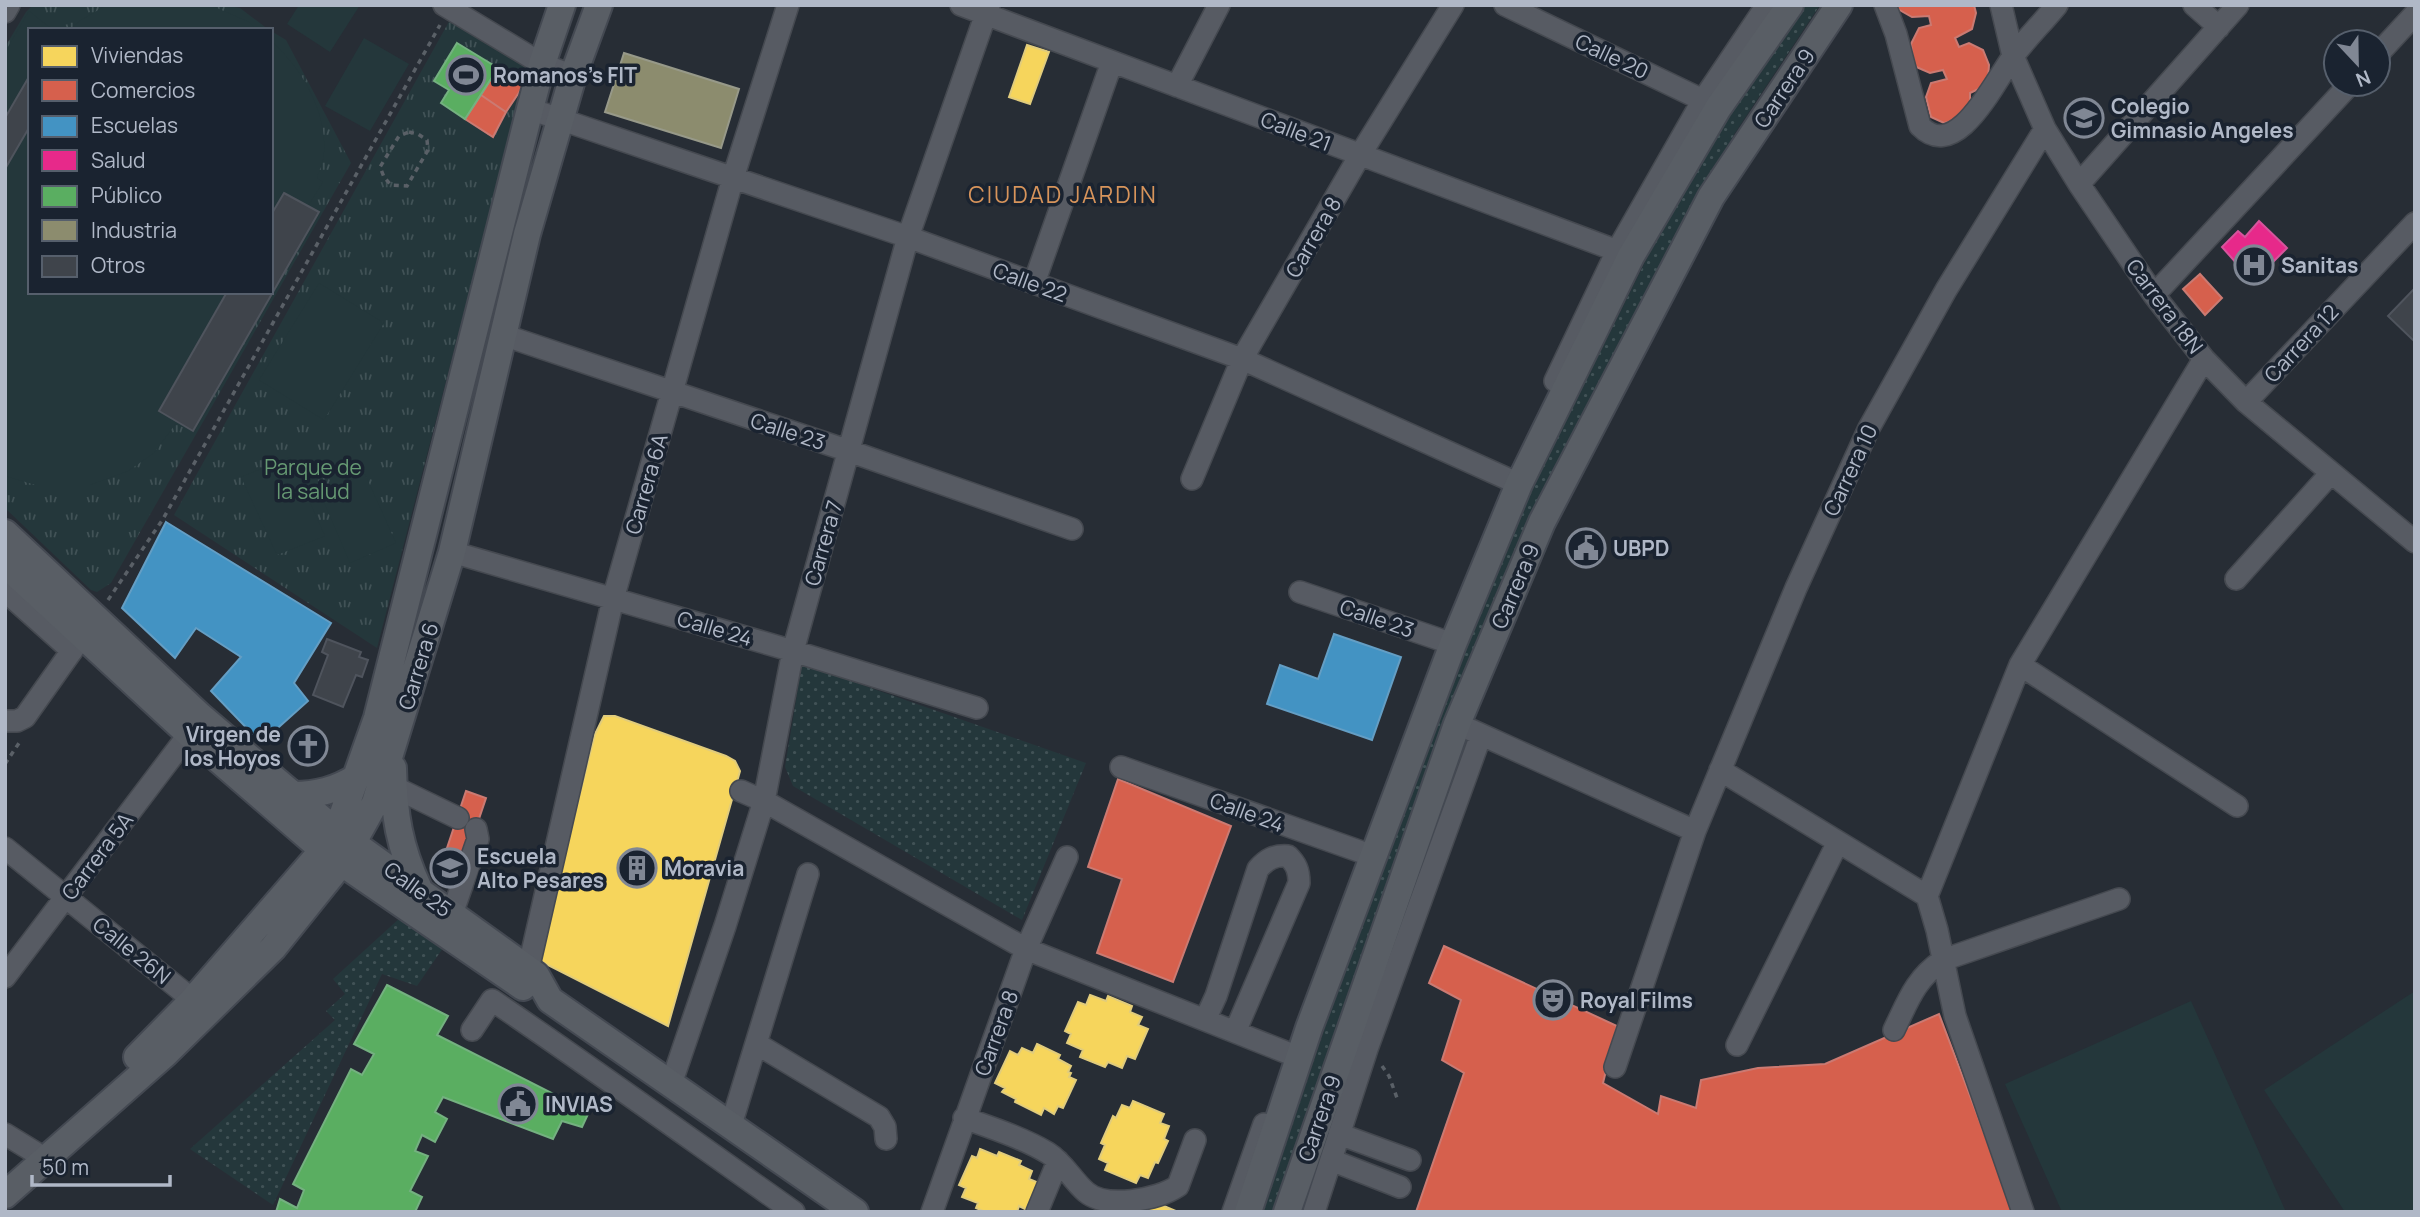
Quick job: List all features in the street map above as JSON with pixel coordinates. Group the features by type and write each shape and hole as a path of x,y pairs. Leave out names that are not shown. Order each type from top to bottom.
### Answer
{"main road":[{"name":"Carrera 6","path":"5,1195 165,1054 273,948 339,846 357,777 377,718 530,109 562,5"},
{"name":"Carrera 6","path":"5,1179 115,1080 339,846 376,803 452,552 527,234 573,76 599,5"},
{"name":"Carrera 9","path":"1248,1212 1293,1055 1448,642 1513,482 1624,254 1711,104 1790,5"},
{"name":"Carrera 9","path":"1287,1212 1469,729 1542,522 1712,197 1839,5"},
{"name":"Calle 25","path":"5,533 83,634"},
{"name":"Calle 25","path":"5,564 83,634 200,716 293,795 339,846 419,889 536,975 550,1000 855,1212"},
{"path":"83,634 189,734 526,990 550,1000"},
{"path":"393,749 395,814 400,840 419,889"},
{"path":"293,795 333,790 357,777"}],"street":[{"path":"5,12 9,5"},
{"name":"Carrera 6A","path":"528,970 613,599 733,178 788,5"},
{"name":"Calle 21","path":"961,5 987,10 1112,62 1624,254"},
{"path":"1177,86 1219,5"},
{"name":"Carrera 8","path":"1192,479 1242,359 1360,155 1453,5"},
{"name":"Calle 20","path":"1506,5 1711,104"},
{"path":"1711,104 1767,5"},
{"path":"1885,5 1896,34 1920,125 1930,135 1942,137 1962,128 2013,56 2057,5"},
{"name":"Carrera 18N","path":"2001,5 2013,56 2045,129 2154,295 2204,359 2246,402 2415,542"},
{"path":"2194,5 2219,27"},
{"path":"2079,184 2238,5"},
{"path":"447,7 542,64 573,76"},
{"name":"Carrera 7","path":"671,1084 764,801 793,651 908,237 987,10"},
{"path":"2392,39 2415,14"},
{"path":"1034,283 1112,62"},
{"path":"2154,295 2337,98"},
{"name":"Calle 22","path":"530,109 908,237 1242,359 1513,482"},
{"name":"Carrera 10","path":"1615,1067 1695,831 1796,587 1869,428 1946,290 2045,129"},
{"name":"Carrera 12","path":"2246,402 2415,223"},
{"name":"Calle 23","path":"503,335 1072,528"},
{"path":"2023,1212 1977,1097 1927,895 2020,665 2204,359"},
{"path":"2236,579 2331,472"},
{"name":"Calle 24","path":"452,552 793,651 977,708"},
{"path":"5,591 83,634 15,719"},
{"name":"Calle 23","path":"1300,592 1448,642"},
{"path":"2020,665 2237,806"},
{"path":"1314,1212 1469,729 1695,831"},
{"name":"Carrera 5A","path":"5,977 189,734"},
{"name":"Calle 24","path":"1121,767 1368,854"},
{"path":"1720,770 1927,895"},
{"path":"394,787 467,823 478,839 452,914"},
{"path":"741,791 764,801 1026,949 1293,1055 1233,1212"},
{"path":"1737,1045 1838,842"},
{"name":"Calle 26N","path":"5,848 193,1000"},
{"path":"1205,1020 1216,996 1258,869 1266,860 1276,855 1287,856 1295,863 1299,883 1235,1032"},
{"name":"Carrera 8","path":"940,1207 964,1118 1026,949 1067,857"},
{"path":"731,1125 808,874"},
{"path":"1894,1030 1915,986 1928,970 1943,960 2119,899"},
{"path":"472,1030 492,1000 794,1212"},
{"path":"757,1044 879,1117 885,1127 886,1139"},
{"path":"964,1118 1034,1146 1058,1161 1089,1195 1121,1201 1155,1197 1178,1186 1195,1140"},
{"path":"5,1134 36,1153"},
{"path":"1339,1134 1410,1160"},
{"path":"1331,1160 1400,1187"},
{"path":"1037,1212 1058,1161"}],"path":[{"path":"83,634 163,519 447,7"},
{"path":"409,132 418,134 427,141 428,150 407,186 391,185 380,167 399,136 409,132"},
{"path":"1367,1049 1389,1076 1397,1098"}],"green space":[{"path":"33,5 224,5 240,8 266,28 28,28 28,294 273,294 273,32 286,40 351,163 111,583 97,592 91,590 5,508 5,47"},
{"path":"107,5 210,5 249,22 255,28 71,28"},
{"path":"299,5 360,5 330,52 287,24"},
{"path":"1802,5 1820,5 1735,133 1674,240 1536,506 1277,1212 1263,1212 1345,968 1446,697 1526,501 1659,234 1721,125"},
{"path":"29,11 50,28 28,28 28,294 272,294 193,431 177,422 154,453 128,471 90,485 36,485 5,476 5,52"},
{"name":"Parque de la salud","path":"451,18 533,68 506,149 377,648 174,515"},
{"path":"364,38 409,64 370,131 325,106"},
{"path":"273,43 302,77 321,121 324,155 317,178 323,182 308,206 319,212 273,292"},
{"path":"319,283 384,323 324,420 259,380"},
{"path":"290,457 325,536 277,555 241,477"},
{"path":"365,474 396,543 350,563 320,493"},
{"path":"802,664 1086,763 1022,920 793,786 785,767"},
{"path":"401,917 443,948 417,986 382,974 273,1205 190,1149 335,1020 326,1011 345,994 333,979"},
{"path":"2415,991 2415,1212 2345,1212 2264,1090"},
{"path":"2191,1001 2286,1212 2062,1212 2005,1084"}],"building: Viviendas":[{"path":"1027,45 1049,52 1030,104 1009,97"},
{"name":"Moravia","path":"604,716 615,716 726,756 735,761 740,771 668,1026 538,960 595,734"},
{"path":"1090,995 1106,1001 1108,996 1132,1006 1130,1012 1142,1017 1138,1025 1148,1029 1135,1059 1127,1056 1122,1068 1108,1062 1105,1067 1080,1057 1083,1050 1067,1043 1071,1034 1065,1031 1078,1002 1086,1005"},
{"path":"1037,1044 1060,1055 1058,1059 1071,1066 1069,1077 1076,1080 1063,1108 1058,1106 1054,1114 1044,1108 1041,1115 1015,1102 1016,1099 1002,1092 1005,1088 995,1083 1010,1051 1018,1055 1022,1048 1033,1053"},
{"path":"1133,1101 1164,1114 1160,1123 1169,1126 1164,1139 1168,1141 1158,1163 1155,1162 1148,1178 1140,1175 1136,1183 1105,1170 1108,1163 1099,1159 1105,1145 1101,1143 1113,1116 1116,1118 1122,1105 1130,1108"},
{"path":"980,1149 997,1156 999,1152 1021,1161 1019,1165 1032,1171 1029,1179 1039,1183 1027,1210 1019,1206 1017,1212 985,1212 976,1208 978,1203 962,1197 966,1188 959,1185 972,1156 977,1158"},
{"path":"1152,1201 1178,1212 1137,1212 1140,1204"}],"building: Comercios":[{"path":"1896,5 1974,5 1976,13 1972,29 1955,38 1959,47 1969,43 1983,50 1989,65 1988,79 1983,87 1970,93 1970,104 1964,118 1944,123 1931,117 1926,97 1931,83 1947,79 1943,70 1930,73 1914,66 1911,44 1919,28 1931,25 1929,16 1912,17 1896,8"},
{"path":"498,68 524,85 506,112 481,95"},
{"path":"481,95 506,112 493,137 465,119"},
{"path":"2200,274 2222,298 2205,315 2183,289"},
{"path":"1118,779 1231,826 1173,982 1097,953 1122,879 1088,867"},
{"path":"466,791 486,798 464,863 444,857"},
{"path":"1444,946 1617,1026 1603,1083 1658,1114 1661,1096 1696,1108 1701,1080 1758,1068 1825,1064 1939,1014 2014,1212 1416,1212 1464,1073 1442,1060 1461,1000 1429,983"}],"building: Escuelas":[{"path":"166,522 331,623 294,683 308,701 261,743 211,691 241,657 196,628 175,658 122,608"},
{"path":"1334,634 1401,657 1372,740 1267,704 1280,665 1318,679"}],"building: Salud":[{"name":"Sanitas","path":"2259,221 2287,248 2253,282 2222,247 2238,231 2245,237"}],"building: Público":[{"name":"Romanos's FIT","path":"457,43 498,68 465,119 441,103 449,90 434,81"},
{"name":"Virgen de los Hoyos","path":"311,735 318,751 305,757 298,741"},
{"name":"INVIAS","path":"387,985 448,1016 437,1035 589,1112 582,1127 562,1121 553,1139 443,1097 435,1112 447,1119 435,1142 422,1135 415,1151 428,1156 410,1191 422,1197 415,1212 276,1212 280,1199 297,1208 304,1190 293,1184 351,1069 362,1075 374,1054 354,1044"}],"building: Industria":[{"path":"624,53 739,89 721,148 605,112"}],"building: Otros":[{"path":"28,78 28,129 5,169 5,118"},
{"path":"284,193 319,212 273,292 273,212"},
{"path":"2415,288 2415,342 2388,316"},
{"path":"226,294 272,294 193,431 159,411"},
{"path":"327,639 361,652 359,657 368,660 362,677 356,675 343,707 313,695 328,655 322,652"}],"place":[{"name":"Romanos's FIT","path":"466,75"},
{"name":"Colegio Gimnasio Angeles","path":"2084,118"},
{"name":"Sanitas","path":"2254,265"},
{"name":"UBPD","path":"1586,548"},
{"name":"Virgen de los Hoyos","path":"308,746"},
{"name":"Escuela Alto Pesares","path":"450,868"},
{"name":"Moravia","path":"637,868"},
{"name":"Royal Films","path":"1553,1000"},
{"name":"INVIAS","path":"518,1104"}],"district":[{"name":"CIUDAD JARDIN","path":"1063,194"}]}
